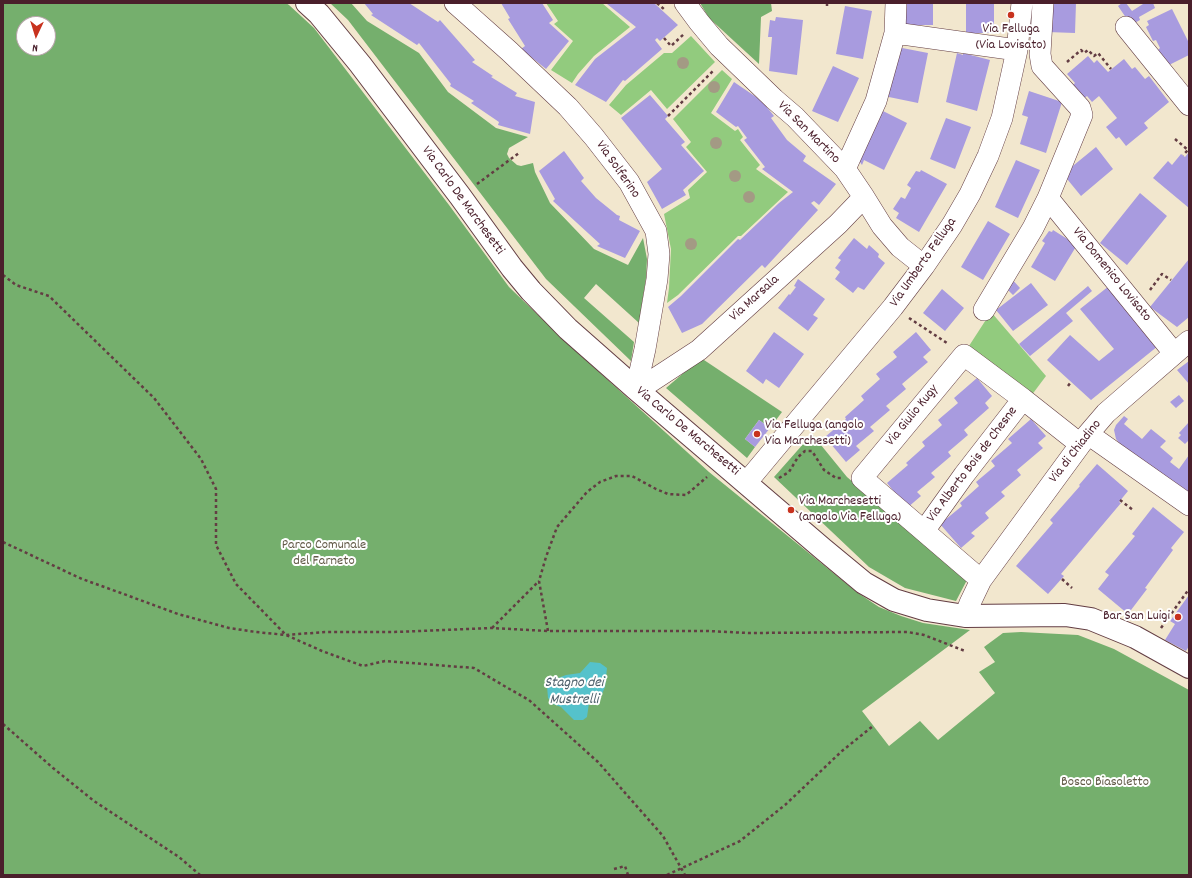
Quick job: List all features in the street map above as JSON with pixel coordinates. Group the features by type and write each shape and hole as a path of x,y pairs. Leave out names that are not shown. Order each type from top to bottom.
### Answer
{"main road":[{"name":"Via Carlo De Marchesetti","path":"307,3 319,14 360,64 531,292 568,329 636,390 864,583 894,600 927,610 965,616 1065,615 1091,619 1135,637 1189,667"}],"street":[{"name":"Via Solferino","path":"455,3 540,80 575,115 629,182 656,231 659,254 657,279 645,349 636,390"},
{"name":"Via San Martino","path":"685,3 719,46 795,117 845,169 882,226 900,247 924,266"},
{"path":"845,169 876,101 895,33 896,3"},
{"name":"Via Umberto Felluga","path":"746,483 893,307 924,266 952,225 970,194 988,156 1002,118 1017,50 1022,3"},
{"path":"984,310 1033,228 1048,198 1082,115 1080,108 1042,66 1040,54 1043,3"},
{"path":"1126,27 1189,105"},
{"path":"895,33 1017,50"},
{"name":"Via Marsala","path":"636,390 699,350 838,224 864,197"},
{"name":"Via Domenico Lovisato","path":"1048,198 1137,307 1182,346"},
{"name":"Via di Chiadino","path":"965,616 981,580 1084,439 1106,413 1182,346"},
{"name":"Via Giulio Kugy","path":"862,478 964,354 1023,399"},
{"path":"1023,399 1189,505"},
{"name":"Via Alberto Bois de Chesne","path":"924,531 964,475 1023,399"},
{"path":"862,478 981,580"}],"path":[{"path":"664,38 671,46 685,33"},
{"path":"1050,76 1081,50 1084,53 1088,50 1094,56 1098,53 1111,69"},
{"path":"668,116 716,68"},
{"path":"1175,139 1188,150 1183,155"},
{"path":"460,196 519,153"},
{"path":"1137,307 1162,274 1171,280"},
{"path":"3,276 16,285 49,296 154,398 201,459 216,489 216,545 236,584 286,635 322,651 363,666 385,661 474,668 506,686 528,700 598,762 663,836 685,875"},
{"path":"906,316 934,334"},
{"path":"1068,386 1071,382"},
{"path":"773,480 782,477 789,472 798,457 805,451 812,451 824,470 836,478 862,478"},
{"path":"548,631 539,581 557,527 587,492 600,482 616,476 632,476 668,494 686,495 708,476"},
{"path":"1120,500 1133,510"},
{"path":"3,542 82,579 178,614 236,629 256,632 286,635 325,632 394,632 492,628 548,631 701,631 748,633 908,632 924,635 965,651"},
{"path":"1062,579 1072,588"},
{"path":"492,628 539,581"},
{"path":"1158,632 1189,589"},
{"path":"3,724 53,768 94,801 179,857 200,875"},
{"path":"667,875 740,841 785,805 842,751 873,726"},
{"path":"614,869 625,866 628,875"}],"green space":[{"name":"Parco Comunale del Farneto","path":"3,3 286,3 289,5 314,28 449,205 509,287 565,341 709,472 858,593 879,607 901,616 923,623 970,630 862,711 889,746 920,721 938,740 995,693 979,672 995,662 984,647 1003,633 1021,632 1078,635 1114,649 1189,690 1189,875 3,875"},
{"path":"330,3 351,3 367,21 419,53 448,92 496,128 528,137 509,148 507,154 509,158 517,165 521,166 533,163 535,172 550,203 594,249 628,265 643,238 647,259 646,278 639,323 596,284 584,298 634,342 631,361 546,279 348,20"},
{"path":"546,3 602,3 630,27 594,56 572,83 551,70 573,41 554,24 558,21"},
{"path":"700,3 771,3 772,11 761,17 759,64 709,18"},
{"path":"691,36 715,62 667,109 651,90 621,115 609,105 626,85 664,53 672,53"},
{"path":"722,70 732,79 711,113 735,131 738,129 743,137 740,140 760,165 756,169 788,192 741,236 738,236 678,295 667,303 671,249 664,214 690,198 688,190 707,172 686,147 691,142 673,119"},
{"path":"991,312 1046,376 1031,396 967,349"},
{"path":"701,358 782,412 770,428 759,420 745,439 755,447 747,458 666,388"},
{"path":"812,434 847,477 967,580 956,601 905,588 869,567 774,477"}],"water":[{"name":"Stagno dei Mustrelli","path":"590,662 600,663 607,668 605,687 602,694 594,698 589,703 587,717 583,720 574,720 561,707 553,704 548,698 547,686 553,680 566,675 580,673"}],"building":[{"path":"364,3 409,3 438,22 440,20 475,60 472,62 493,76 491,77 517,93 515,96 535,102 530,134 498,125 499,122 471,103 474,101 450,86 451,84 419,43 417,45 371,15 373,14"},
{"path":"501,3 542,3 553,20 549,23 569,41 546,69 521,49 525,46 508,19 510,18"},
{"path":"654,3 678,25 660,41 657,38 655,40 662,49 625,81 623,80 606,102 575,85 595,59 636,27 607,4"},
{"path":"902,3 933,3 933,25 905,25"},
{"path":"966,3 994,3 994,33 966,33"},
{"path":"1049,3 1076,3 1075,33 1047,32"},
{"path":"1122,3 1126,3 1132,11 1143,3 1153,3 1155,8 1139,17 1140,20 1131,25 1118,6"},
{"path":"845,6 872,11 863,59 836,54"},
{"path":"1172,9 1189,43 1189,55 1169,65 1165,59 1163,60 1158,50 1160,48 1156,40 1153,41 1146,27 1149,25 1147,21"},
{"path":"776,17 803,20 797,75 769,71 772,37 768,37 770,20 775,21"},
{"path":"897,47 928,53 918,103 884,96 896,69 893,69"},
{"path":"957,53 963,55 963,53 990,60 977,111 946,102"},
{"path":"1088,56 1094,63 1097,60 1108,72 1124,59 1132,69 1135,67 1145,79 1149,76 1169,102 1144,123 1148,128 1126,146 1119,137 1116,139 1106,127 1117,118 1099,96 1092,102 1087,96 1083,99 1072,86 1075,83 1067,74"},
{"path":"833,66 859,78 838,122 812,111"},
{"path":"734,82 762,101 774,116 771,118 787,140 806,156 803,161 836,184 819,205 814,201 811,203 818,210 765,268 762,265 702,324 682,333 668,307 738,239 740,240 779,203 793,192 762,169 765,167 744,140 747,138 738,126 736,127 716,112"},
{"path":"1029,91 1062,102 1046,153 1020,144 1028,117 1022,115"},
{"path":"650,95 668,116 665,119 685,142 681,145 704,171 683,190 686,195 662,209 647,182 662,169 621,118"},
{"path":"883,111 907,123 884,170 864,160 862,165 855,155"},
{"path":"946,118 971,127 955,169 930,159"},
{"path":"1096,147 1113,169 1081,196 1063,174"},
{"path":"564,151 584,178 581,181 596,198 620,216 619,220 640,231 625,258 597,246 600,244 553,201 555,199 539,171"},
{"path":"1189,152 1189,208 1153,178 1168,161 1172,165 1181,154 1185,157"},
{"path":"1016,160 1040,170 1018,218 995,207"},
{"path":"921,170 947,184 919,232 896,218 899,213 893,209 901,197 905,199 911,188 907,185 916,171 920,172"},
{"path":"1140,193 1167,216 1127,265 1100,243"},
{"path":"988,221 1010,234 983,280 961,267"},
{"path":"1053,230 1077,245 1055,281 1031,267 1045,243 1042,241 1049,231 1052,232"},
{"path":"854,238 867,249 869,245 879,254 878,257 885,263 864,290 858,287 853,293 835,279 840,272 835,268 841,260 838,258"},
{"path":"1189,259 1189,317 1177,327 1150,307"},
{"path":"1010,277 1020,288 1013,295 1004,286"},
{"path":"798,279 825,299 813,315 818,318 808,331 778,308 796,287 794,286"},
{"path":"1031,283 1048,305 1013,331 996,310"},
{"path":"1088,286 1092,291 1066,313 1073,321 1030,356 1019,344"},
{"path":"1109,286 1158,346 1091,400 1047,360 1070,335 1099,361 1114,349 1080,309"},
{"path":"942,289 964,308 945,331 923,313"},
{"path":"774,332 804,354 779,388 766,379 763,384 746,371"},
{"path":"916,332 931,350 923,357 928,362 902,384 906,389 886,406 890,410 870,427 874,431 856,446 860,450 846,462 825,437 846,419 845,417 864,400 861,396 880,379 876,374 897,357 893,352"},
{"path":"1189,361 1189,384 1177,370"},
{"path":"977,378 992,396 985,403 989,408 964,430 968,435 948,452 951,456 931,473 935,477 917,492 921,496 907,508 887,483 908,465 906,463 925,446 922,442 942,425 938,420 958,403 954,398"},
{"path":"1179,395 1184,401 1176,408 1170,402"},
{"path":"1124,416 1128,419 1124,424 1142,439 1151,429 1166,441 1160,447 1173,458 1170,462 1179,469 1189,455 1189,496 1121,445 1116,439 1114,430 1116,425"},
{"path":"1031,419 1046,436 1038,443 1043,448 1017,470 1021,475 1001,492 1005,496 985,513 989,518 971,533 975,536 961,548 940,524 962,506 960,503 979,486 976,482 995,466 991,461 1012,443 1008,439"},
{"name":"Via Felluga (angolo Via Marchesetti)","path":"759,420 770,428 755,447 745,439"},
{"path":"1189,422 1189,440 1185,444 1178,438 1181,435 1179,433"},
{"path":"1097,464 1128,491 1119,502 1121,503 1061,574 1064,576 1048,594 1016,566 1053,523 1050,520"},
{"path":"1153,507 1184,532 1171,548 1173,550 1128,614 1098,589 1109,575 1105,572 1135,536 1132,534"},
{"path":"1189,595 1189,646 1186,651 1165,640 1175,624 1170,621"}],"place":[{"name":"Via Felluga (Via Lovisato)","path":"1011,15"},
{"name":"Via Felluga (angolo Via Marchesetti)","path":"757,434"},
{"name":"Via Marchesetti (angolo Via Felluga)","path":"791,510"},
{"name":"Bar San Luigi","path":"1178,617"}],"park label":[{"name":"Bosco Biasoletto","path":"1105,783"}]}
